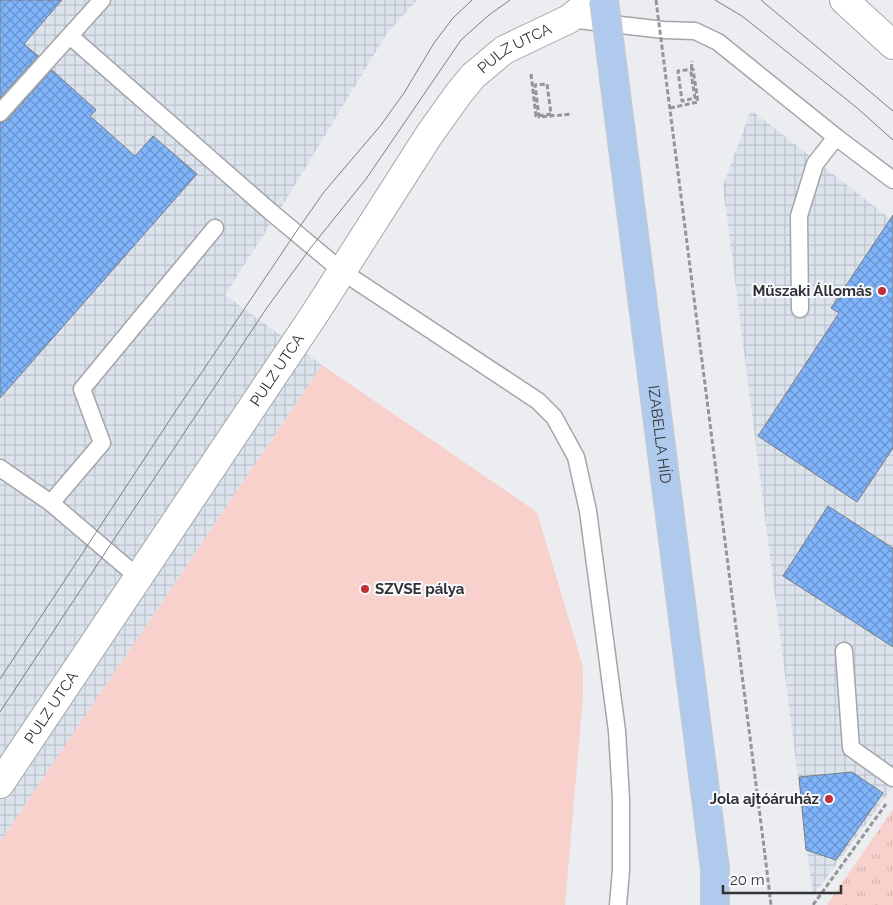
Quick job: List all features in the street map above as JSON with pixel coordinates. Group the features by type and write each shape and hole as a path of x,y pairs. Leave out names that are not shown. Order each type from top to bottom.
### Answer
{"main road":[{"name":"IZABELLA HÍD","path":"604,0 715,869 714,905"}],"street":[{"name":"PULZ UTCA","path":"0,784 342,272 443,114 473,76 504,50 569,20 593,0"},
{"path":"844,0 893,45"}],"lane":[{"path":"0,113 102,0"},
{"path":"569,20 664,30 695,31 718,42 836,137 893,180"},
{"path":"70,36 342,272 538,400 554,417 576,457 588,511 617,732 621,799 621,870 618,905"},
{"path":"800,310 800,216 815,164 836,137"},
{"path":"51,503 102,443 82,390 215,228"},
{"path":"0,468 51,503 138,578"},
{"path":"844,651 851,748 893,778"}],"path":[{"path":"656,0 771,905"},
{"path":"670,108 698,102 693,69 678,72 682,100 695,98 691,73"},
{"path":"532,86 536,116 544,115 551,114 547,84 534,85 536,93 538,109 539,117 572,114"},
{"path":"813,905 887,802"}],"shaded area":[{"path":"0,0 417,0 387,33 289,195 225,295 322,365 0,842"},
{"path":"751,110 893,221 893,787 813,896 723,186"}],"green space":[{"name":"SZVSE pálya","path":"322,365 537,512 583,667 583,697 565,905 0,905 0,842"},
{"path":"893,809 893,905 827,905"}],"building":[{"path":"0,0 62,0 24,44 38,56 0,98"},
{"path":"52,70 96,110 90,116 135,156 153,136 197,174 0,398 0,123 7,120"},
{"path":"893,215 893,448 857,502 758,436 839,313 831,308"},
{"path":"828,506 893,548 893,647 783,576"},
{"path":"852,772 883,793 836,860 806,850 799,777"}],"tram line":[{"path":"0,679 175,412 296,232 324,192 381,125 404,93 434,43 453,18 472,0"},
{"path":"0,712 266,309 312,246 366,179 461,40 489,15 510,0"},
{"path":"715,0 742,16 856,107 893,140"},
{"path":"761,0 893,111"}],"place":[{"name":"Műszaki Állomás","path":"882,291"},
{"name":"SZVSE pálya","path":"365,589"},
{"name":"Jola ajtóáruház","path":"829,799"}]}
